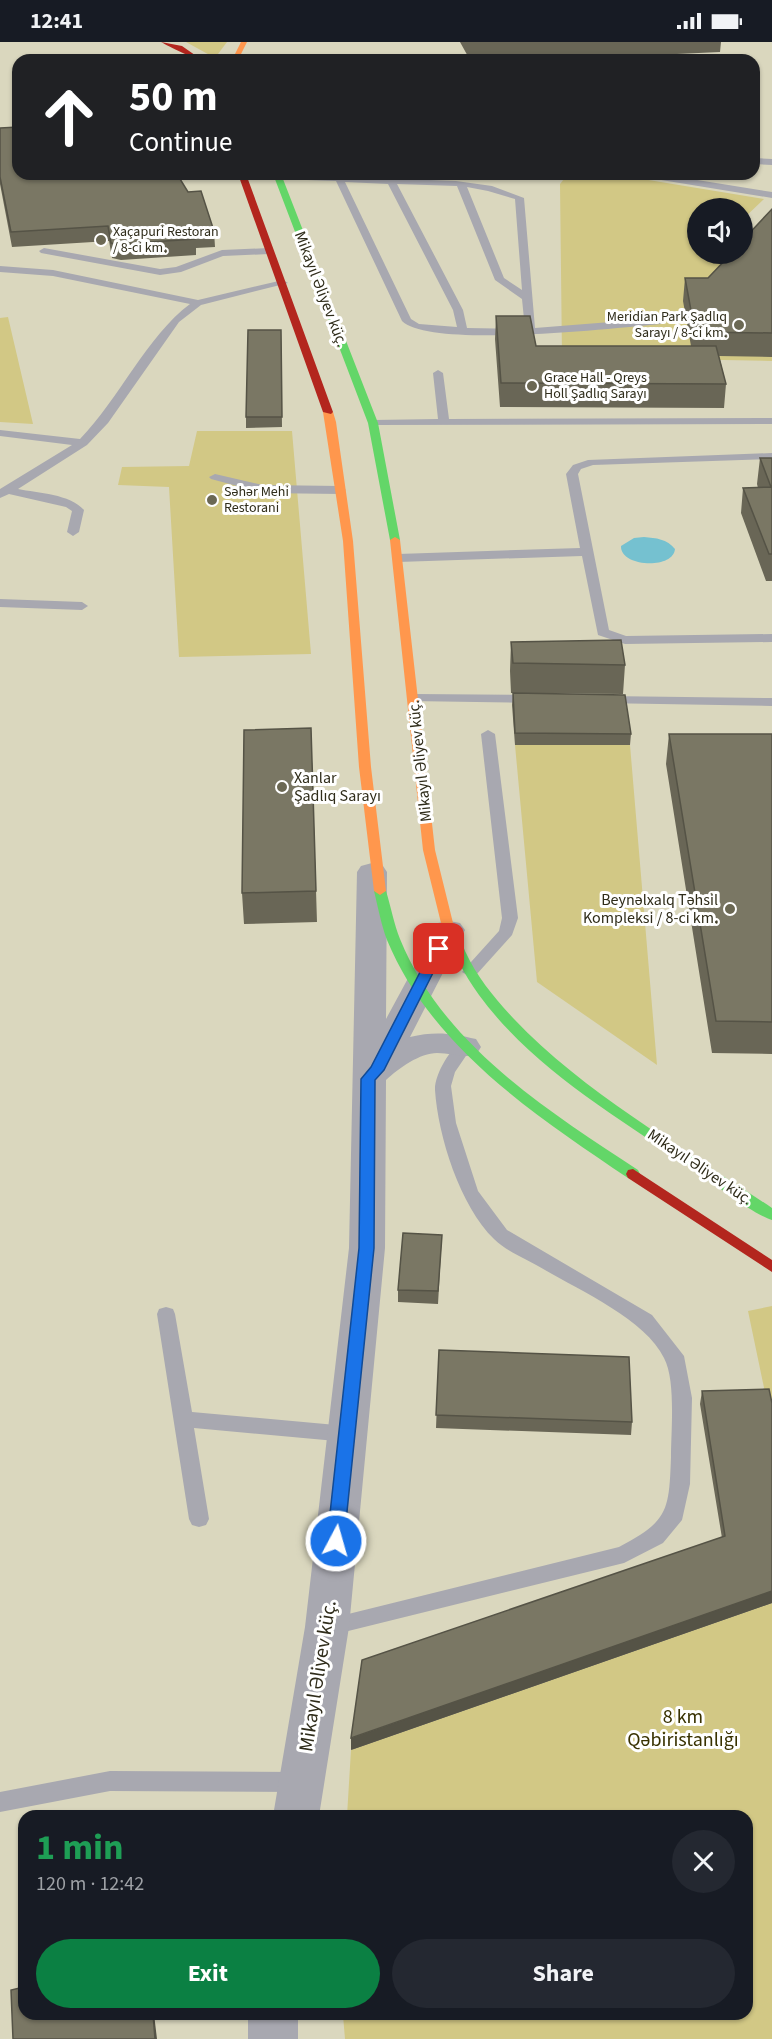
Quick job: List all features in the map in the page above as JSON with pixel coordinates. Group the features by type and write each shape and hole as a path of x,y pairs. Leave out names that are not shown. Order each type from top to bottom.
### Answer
{"main road":[{"path":"164,42 180,47 190,54"},
{"path":"244,180 331,422 350,557 361,724 373,849 392,937 419,987 464,1047 503,1082 559,1125 772,1266"},
{"name":"Mikayıl Əliyev küç.","path":"280,180 373,423 398,558 429,850 449,930 470,972 506,1018 548,1058 602,1100 772,1215"}],"street":[{"name":"Mikayıl Əliyev küç.","path":"299,1799 327,1627 367,1248 373,1074 373,849"},
{"path":"373,1074 449,930"},
{"path":"373,1074 411,1047 423,1043 445,1041 464,1047"},
{"path":"273,2020 273,2039"}],"lane":[{"path":"340,180 407,321 417,327 463,332 530,332 661,321"},
{"path":"374,180 461,185 505,191 519,198 530,332"},
{"path":"680,180 772,195"},
{"path":"391,181 458,310 463,332"},
{"path":"461,185 500,280 527,298"},
{"path":"44,251 160,272 178,270 222,253 269,251"},
{"path":"0,269 53,273 198,303"},
{"path":"3,492 43,470 83,443 104,421 175,320 198,303 283,283"},
{"path":"438,373 444,423"},
{"path":"373,423 772,421"},
{"path":"0,433 83,443"},
{"path":"772,456 592,462 577,467 572,474 603,632 625,640 772,638"},
{"path":"215,477 263,489 340,490"},
{"path":"3,492 70,504 78,510 73,532"},
{"path":"398,558 586,552"},
{"path":"0,603 82,606"},
{"path":"414,698 549,699"},
{"path":"596,700 772,702"},
{"path":"470,972 506,932 510,918 488,734"},
{"path":"327,1627 624,1554 656,1538 672,1520 680,1484 682,1398 674,1356 645,1320 501,1235 470,1193 447,1123 443,1086 447,1071 464,1047"},
{"path":"166,1314 199,1519"},
{"path":"184,1419 347,1434"},
{"path":"0,1802 111,1781 299,1799"}],"green space":[{"path":"186,42 227,42 218,54 208,54"},
{"path":"563,180 648,180 764,199 753,209 753,198 687,198 687,264 734,264 772,270 772,361 562,357 560,184"},
{"path":"8,317 33,424 0,422 0,318"},
{"path":"197,431 292,431 311,654 179,657 169,487 118,485 122,467 189,466"},
{"path":"515,745 630,745 657,1065 537,982"},
{"path":"772,1306 772,1426 748,1311"},
{"name":"8 km Qəbiristanlığı","path":"772,1603 772,2039 345,2039 343,2020 753,2020 753,1810 347,1810 351,1750"}],"water":[{"path":"644,537 668,543 675,549 672,556 657,563 647,563 637,562 623,553 621,546 634,538"}],"building":[{"path":"12,127 12,180 181,180 188,192 201,191 214,231 193,233 195,239 120,244 111,243 108,226 11,232 0,177 0,128"},
{"path":"772,209 772,333 695,332 685,278 708,278 721,264 753,264 753,229"},
{"path":"496,316 530,316 536,346 716,346 726,384 501,383"},
{"path":"248,330 281,330 282,417 246,417"},
{"path":"760,458 772,458 772,554 769,554 743,488 771,487"},
{"path":"621,640 625,665 513,663 511,642"},
{"path":"513,693 625,695 631,734 515,733"},
{"path":"311,728 316,891 242,893 244,730"},
{"name":"Beynəlxalq Təhsil Kompleksi / 8-ci km.","path":"669,734 772,734 772,1022 716,1021"},
{"path":"403,1233 442,1235 438,1291 398,1290"},
{"path":"439,1350 629,1357 632,1422 436,1415"},
{"path":"769,1389 772,1403 772,1591 351,1738 362,1660 725,1536 702,1391"},
{"path":"18,1988 18,2020 153,2020 155,2039 13,2039 11,1990"}],"traffic: fast":[{"path":"279,180 373,423 395,540"},
{"path":"380,891 393,939 415,982 443,1021 476,1056 513,1089 633,1174"},
{"path":"448,927 463,961 484,993 509,1022 538,1049 568,1075 631,1120 772,1215"}],"traffic: slow":[{"path":"238,54 244,42"},
{"path":"328,412 348,541 365,767 380,891"},
{"path":"395,540 429,850 448,927"}],"traffic: jam":[{"path":"164,42 180,47 190,54"},
{"path":"244,180 328,412"},
{"path":"633,1174 772,1267"}],"place":[{"name":"Xaçapuri Restoran / 8-ci km.","path":"101,240"},
{"name":"Meridian Park Şadlıq Sarayı / 8-ci km.","path":"739,325"},
{"name":"Grace Hall - Qreys Holl Şadlıq Sarayı","path":"532,386"},
{"name":"Səhər Mehi Restorani","path":"212,500"},
{"name":"Xanlar Şadlıq Sarayı","path":"282,787"},
{"name":"Beynəlxalq Təhsil Kompleksi / 8-ci km.","path":"730,909"}],"route":[{"path":"336,1541 367,1248 368,1079 377,1070 439,949"}]}
